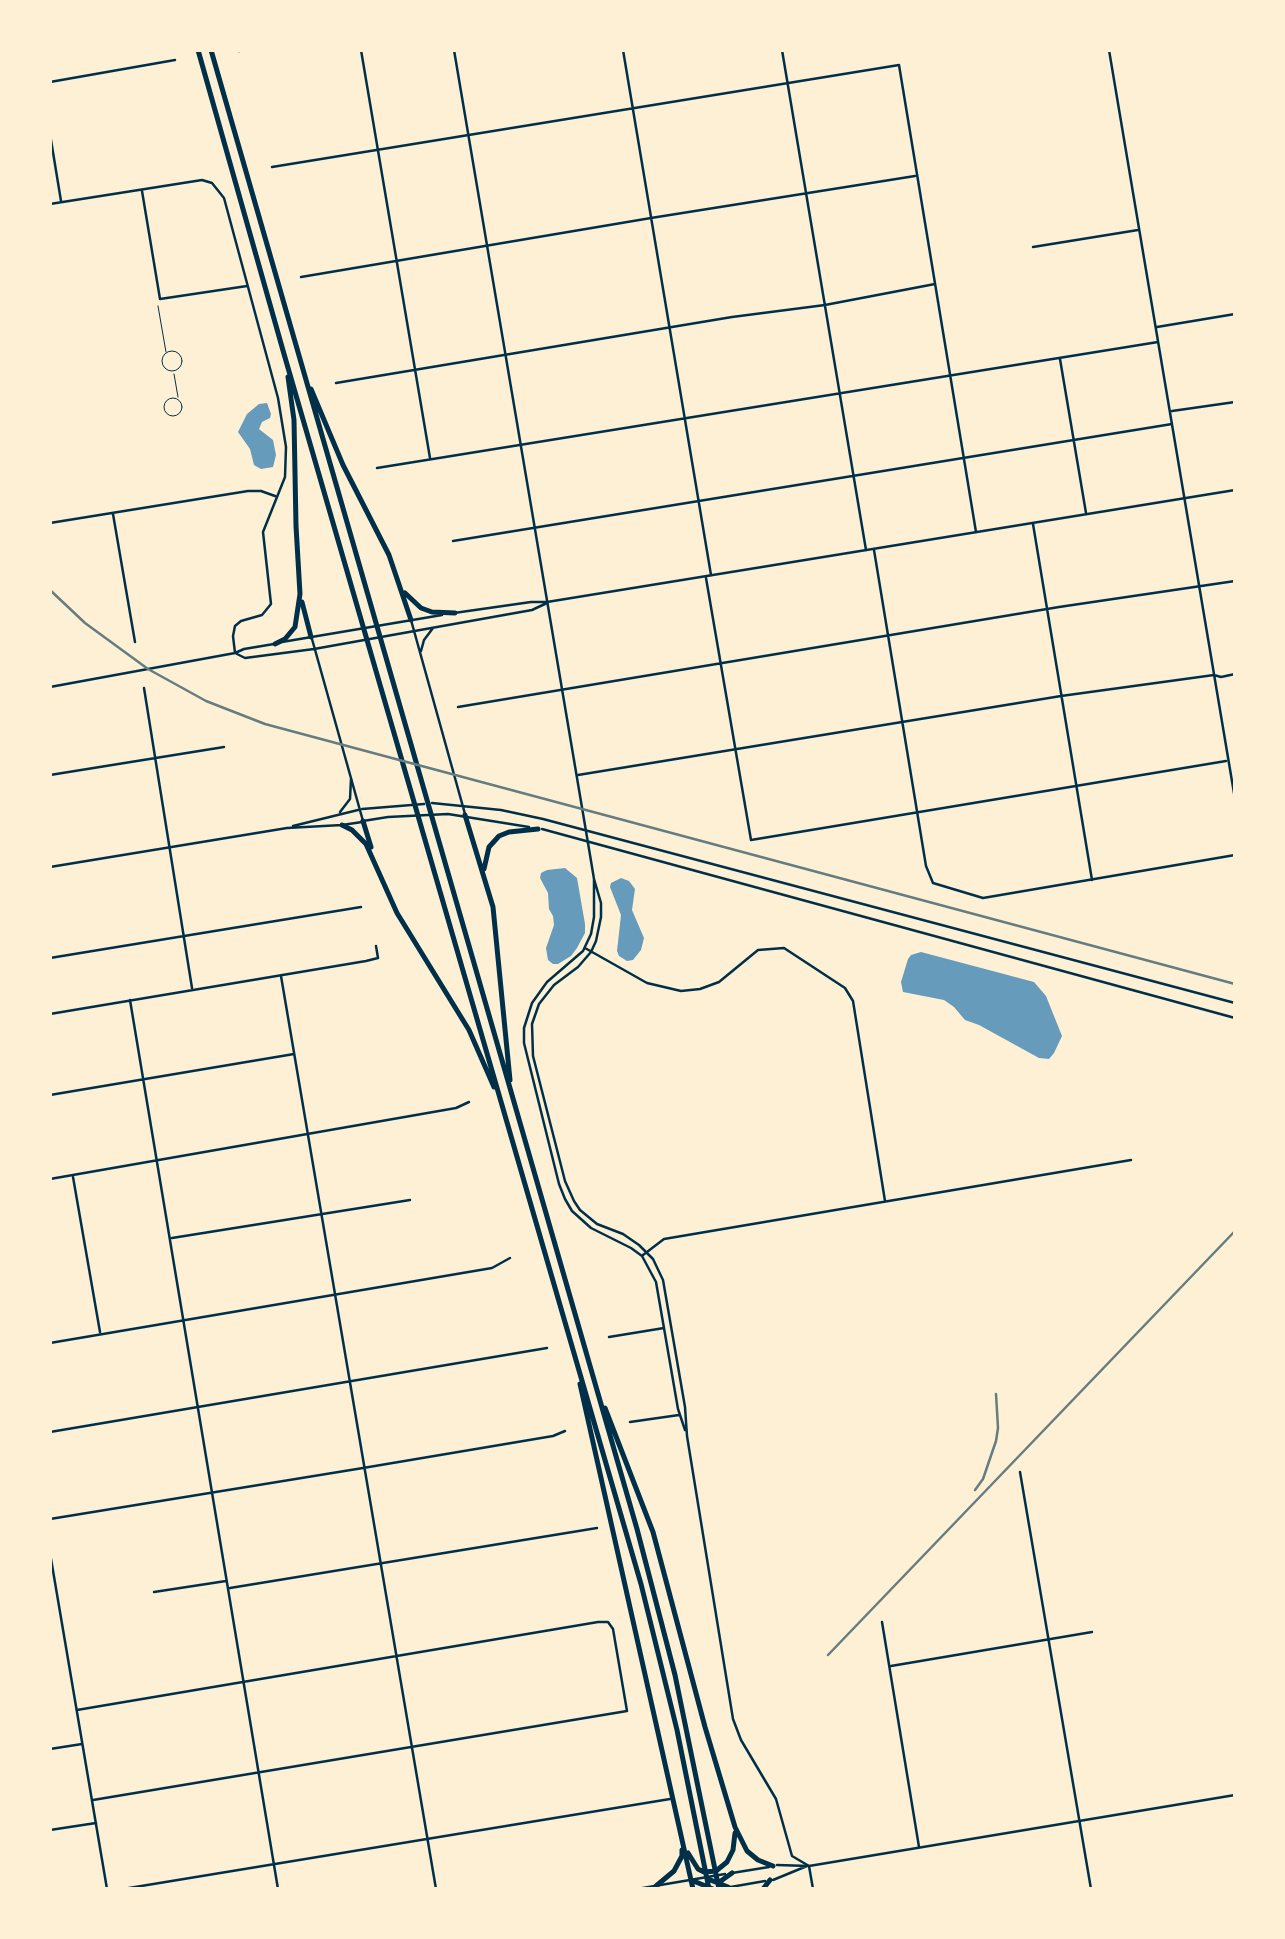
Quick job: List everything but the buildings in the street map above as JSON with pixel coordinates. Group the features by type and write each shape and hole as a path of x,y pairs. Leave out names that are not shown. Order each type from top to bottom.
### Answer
{"highway":[{"path":"198,50 648,1610 712,1886"},
{"path":"211,50 654,1593 706,1820 712,1886"},
{"path":"298,352 330,438 384,545 411,620"},
{"path":"284,354 294,420 300,594 311,637"},
{"path":"401,588 421,608 455,613"},
{"path":"275,644 295,628 300,594"},
{"path":"466,816 497,931 503,1028 514,1103"},
{"path":"363,821 397,913 469,1030 506,1119"},
{"path":"342,825 364,841 375,860"},
{"path":"483,872 490,846 499,836 514,830 538,829"},
{"path":"572,1348 692,1889"},
{"path":"598,1394 657,1542 735,1826 747,1851 773,1866"},
{"path":"656,1886 672,1874 682,1856 678,1822"},
{"path":"712,1886 734,1846 735,1826"},
{"path":"682,1841 695,1867 712,1886"},
{"path":"695,1867 709,1873 727,1862"},
{"path":"712,1886 732,1873"},
{"path":"691,1880 728,1888"},
{"path":"763,1889 770,1880"}],"street":[{"path":"361,50 430,459"},
{"path":"454,50 594,879 591,934 572,963 547,982 532,1003 524,1028 526,1057 564,1199 591,1228 642,1256 656,1282 687,1436"},
{"path":"623,50 751,840 1228,761"},
{"path":"782,50 866,550"},
{"path":"1109,50 1235,799"},
{"path":"50,82 175,60"},
{"path":"272,167 899,65 976,532"},
{"path":"50,134 61,202"},
{"path":"301,277 917,176"},
{"path":"50,204 202,180 212,183 224,198 278,398 286,447 285,477 263,532 270,608 235,626 235,653"},
{"path":"142,189 160,299 248,286"},
{"path":"1033,248 1140,230"},
{"path":"336,383 935,284"},
{"path":"158,306 166,352 162,364 167,370 180,366 181,357 175,351 166,352"},
{"path":"1156,327 1235,314"},
{"path":"376,468 1158,342"},
{"path":"1059,358 1086,514"},
{"path":"174,370 178,400"},
{"path":"1170,412 1235,402"},
{"path":"453,541 1172,424"},
{"path":"50,523 248,491 261,490 276,496"},
{"path":"50,687 411,620 547,602 1235,490"},
{"path":"113,512 135,642"},
{"path":"1033,522 1092,880"},
{"path":"874,549 917,812 930,879 938,886 983,898 1235,855"},
{"path":"458,707 1235,581"},
{"path":"235,653 245,658 314,650 532,610 547,602"},
{"path":"411,620 466,816"},
{"path":"420,653 433,628"},
{"path":"311,637 363,821"},
{"path":"576,776 1061,696 1235,674"},
{"path":"144,688 192,990"},
{"path":"50,775 224,747"},
{"path":"338,814 350,800 350,772"},
{"path":"287,828 360,809 401,804 462,804 522,814 1235,1004"},
{"path":"50,866 287,828 425,814 466,816 538,829 1235,1018"},
{"path":"594,879 600,894 601,917 596,941 578,968 554,985 540,1004 532,1024 534,1056 565,1181 574,1201 597,1224 630,1238 647,1252 666,1292 733,1719 740,1740 776,1799 792,1856 809,1866 813,1889"},
{"path":"50,958 360,907"},
{"path":"50,1014 378,958 376,946"},
{"path":"584,948 646,983 682,991 719,982 758,950 784,948 845,988 853,1001 885,1201"},
{"path":"281,976 436,1889"},
{"path":"130,1000 278,1889"},
{"path":"50,1096 294,1054"},
{"path":"50,1180 456,1108 468,1102"},
{"path":"642,1256 664,1240 1131,1160"},
{"path":"73,1176 100,1334"},
{"path":"170,1238 410,1200"},
{"path":"50,1343 492,1268 510,1258"},
{"path":"609,1337 665,1327"},
{"path":"50,1432 546,1348"},
{"path":"630,1422 680,1415"},
{"path":"50,1518 565,1431"},
{"path":"1020,1472 1091,1889"},
{"path":"229,1588 597,1528"},
{"path":"50,1553 107,1889"},
{"path":"154,1592 228,1581"},
{"path":"77,1710 606,1621 610,1624 627,1711 92,1800"},
{"path":"882,1622 919,1848"},
{"path":"890,1667 1092,1632"},
{"path":"50,1749 82,1744"},
{"path":"732,1873 773,1866 809,1866 1235,1794"},
{"path":"124,1889 673,1799"},
{"path":"50,1830 96,1822"},
{"path":"728,1888 770,1880 809,1866"},
{"path":"637,1889 691,1880"}],"water":[{"path":"267,403 270,418 259,429 273,440 276,455 273,467 261,469 254,465 250,449 238,432 247,414"},
{"path":"565,868 577,878 585,933 571,956 553,964 546,948 553,916 540,878 547,870"},
{"path":"621,878 635,889 632,910 644,938 641,950 627,961 617,951 621,915 610,887"},
{"path":"921,952 1034,982 1046,996 1062,1036 1054,1053 1049,1059 1039,1058 965,1020 944,1000 903,992 901,982 908,959"}],"railway":[{"path":"50,590 85,623 148,669 206,701 265,724 1235,984"},
{"path":"828,1655 1235,1231"},
{"path":"975,1490 983,1479 996,1441 996,1394"}]}
